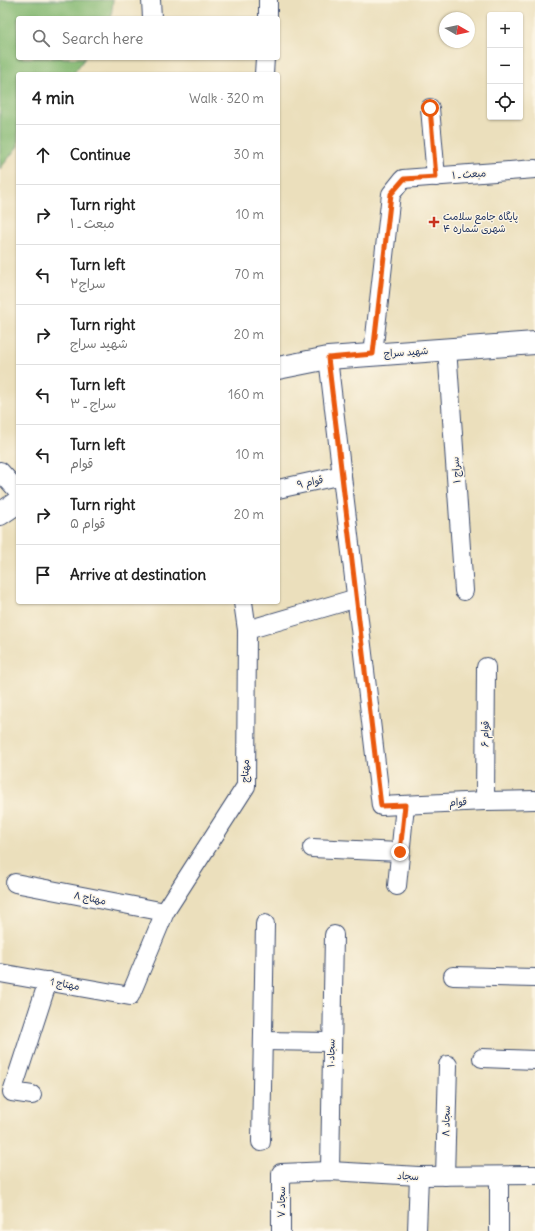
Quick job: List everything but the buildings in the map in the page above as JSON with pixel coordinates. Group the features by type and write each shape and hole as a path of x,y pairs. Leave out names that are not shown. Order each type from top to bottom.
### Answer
{"street":[{"path":"151,0 152,16"},
{"path":"268,0 268,16"},
{"path":"264,72 265,60"},
{"path":"430,108 436,177"},
{"name":"مبعث ـ ۱","path":"373,354 391,194 404,179 535,170"},
{"name":"شهید سراج","path":"280,368 328,358 447,348 535,343"},
{"name":"سراج ۱","path":"447,348 464,591"},
{"path":"246,630 357,598 328,358"},
{"path":"0,471 16,489"},
{"name":"قوام ۹","path":"280,488 342,475"},
{"path":"0,514 16,503"},
{"name":"قوام","path":"357,598 381,806 535,800"},
{"name":"مهتاج","path":"130,996 165,912 246,786 246,630 243,604"},
{"name":"قوام ۶","path":"484,801 486,667"},
{"path":"396,886 405,805"},
{"path":"312,848 400,852"},
{"name":"مهتاج ۸","path":"15,883 165,912"},
{"path":"261,1142 265,924"},
{"name":"سجاد۱۰","path":"330,1171 334,935"},
{"name":"مهتاج 1","path":"0,973 130,996"},
{"path":"453,976 535,978"},
{"path":"32,1096 12,1092 48,981"},
{"path":"263,1041 331,1042"},
{"path":"482,1058 535,1060"},
{"name":"سجاد ۸","path":"445,1176 448,1065"},
{"name":"سجاد","path":"281,1173 330,1171 419,1176 535,1175"},
{"name":"سجاد ۷","path":"281,1173 281,1231"},
{"path":"418,1231 419,1176"},
{"path":"499,1176 499,1231"}],"green space":[{"path":"0,0 113,0 111,16 16,16 16,60 84,60 74,72 16,72 16,149 0,169"}],"place":[{"name":"پایگاه جامع سلامت شهری شماره ۴","path":"434,222"}],"route":[{"path":"400,852 405,805 381,806 328,358 373,354 391,194 404,179 436,177 430,108"}]}
